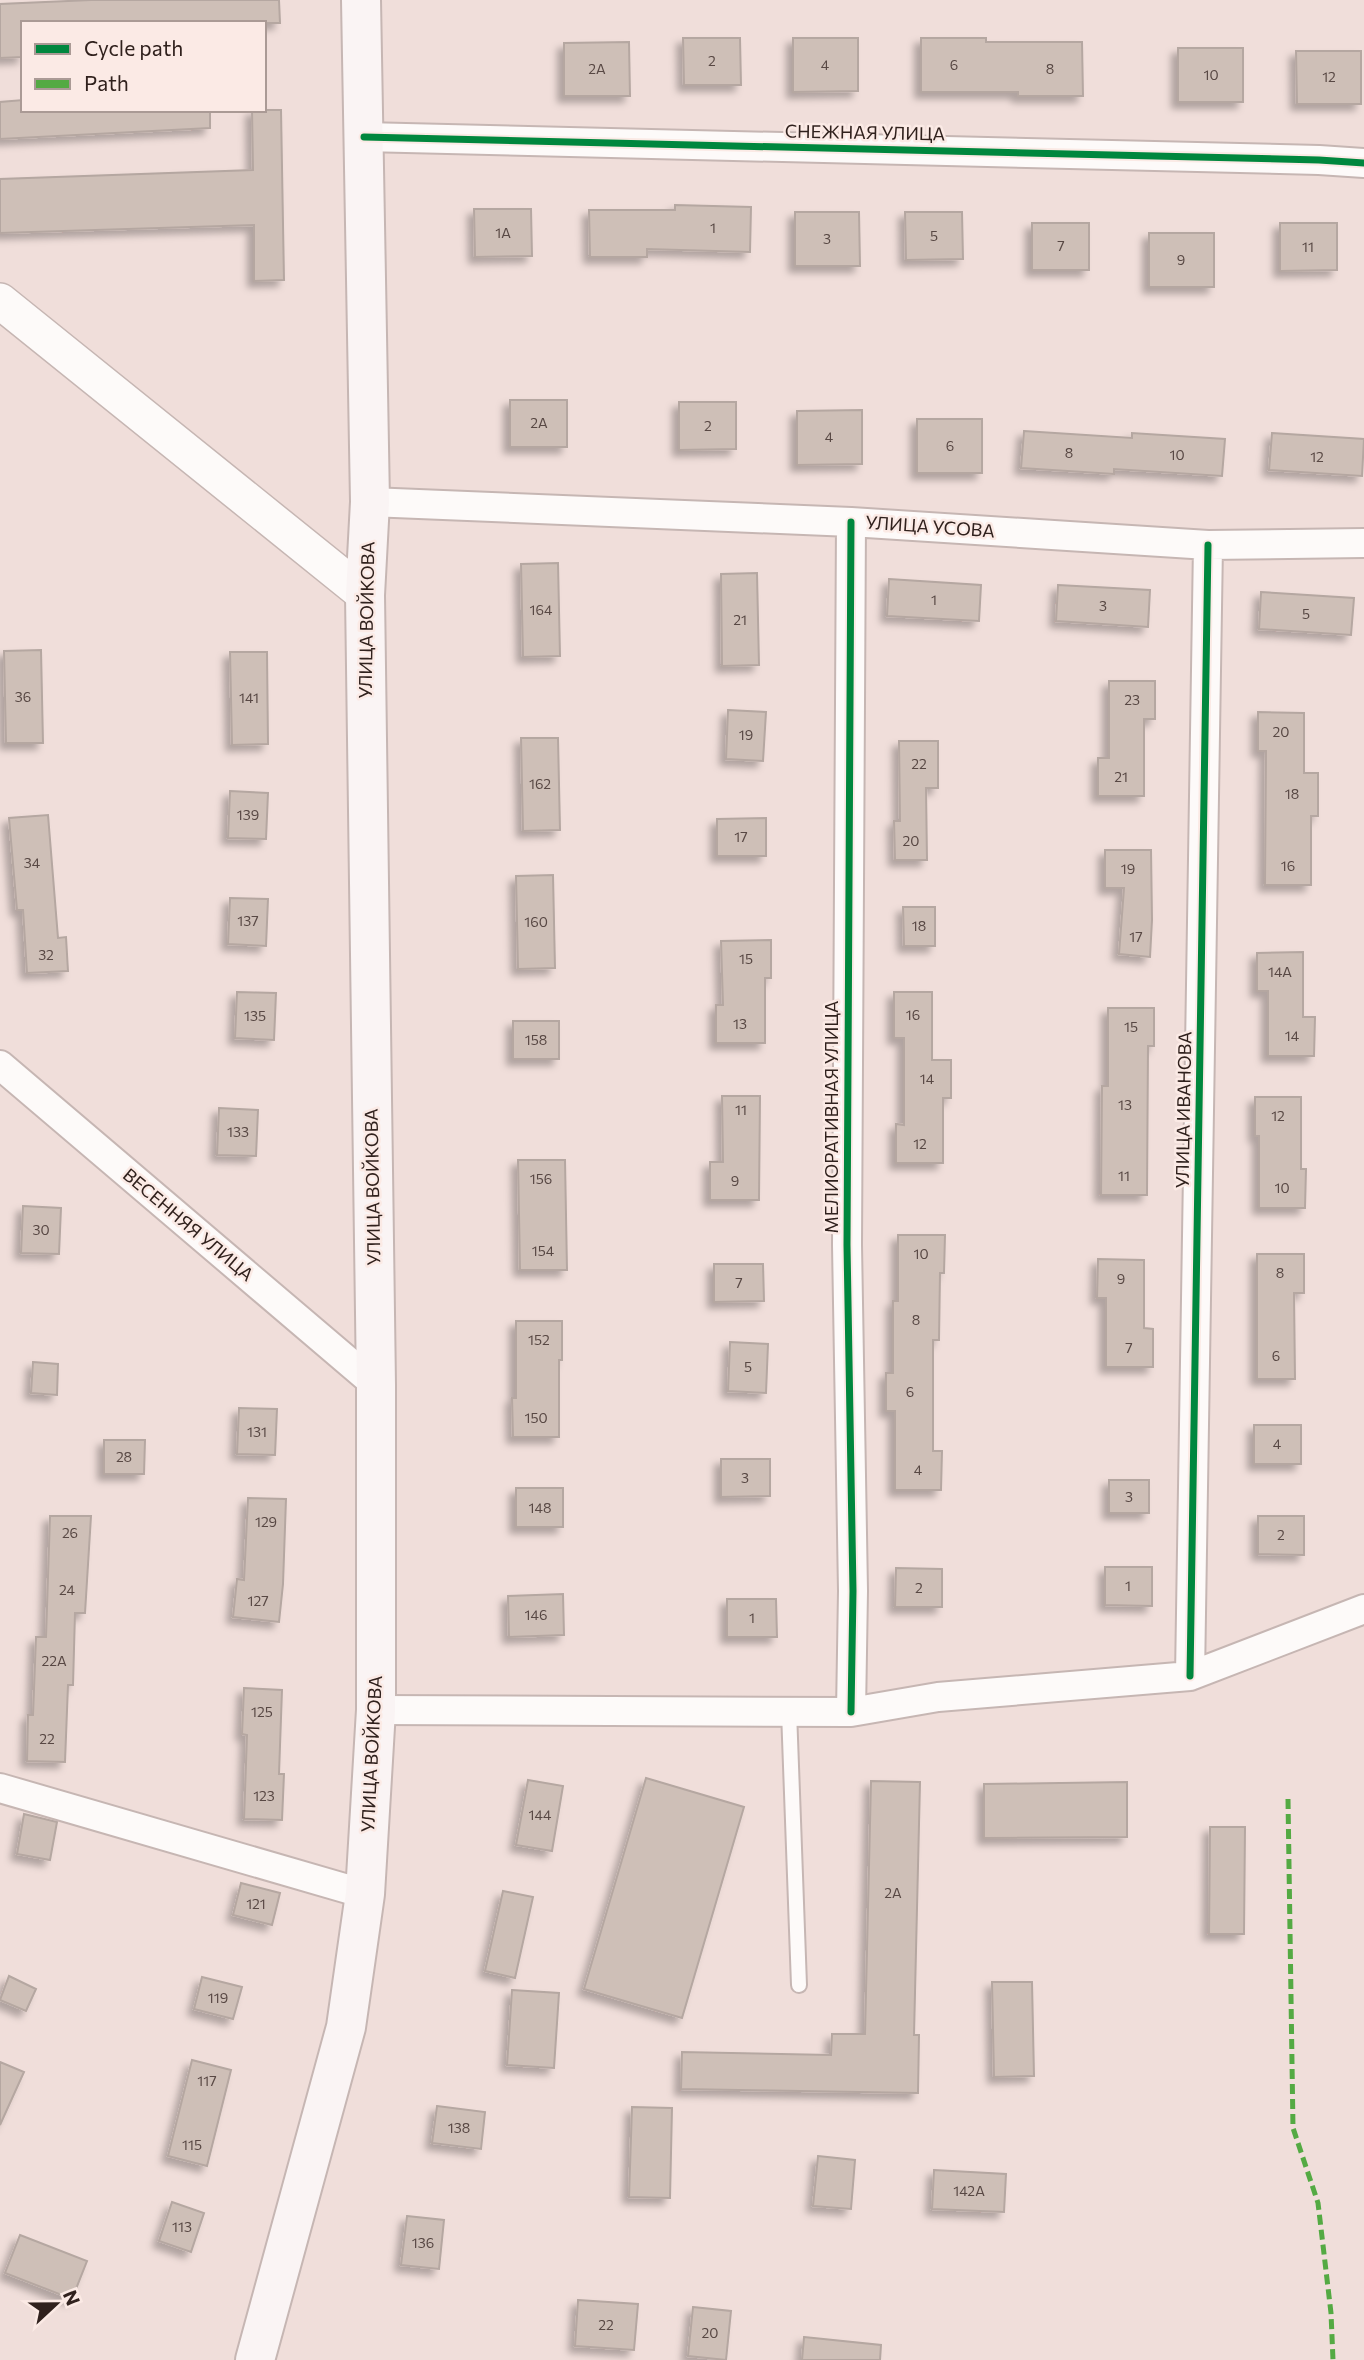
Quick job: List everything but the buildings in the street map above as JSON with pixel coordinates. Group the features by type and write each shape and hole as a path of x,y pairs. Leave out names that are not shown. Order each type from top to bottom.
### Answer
{"main road":[{"name":"УЛИЦА ВОЙКОВА","path":"255,2360 346,2027 365,1894 376,1710 376,1385 365,595 370,502 361,0"}],"street":[{"name":"СНЕЖНАЯ УЛИЦА","path":"364,137 1364,163"},
{"path":"0,301 365,595"},
{"name":"УЛИЦА УСОВА","path":"370,502 851,522 1208,545 1364,543"},
{"name":"МЕЛИОРАТИВНАЯ УЛИЦА","path":"851,522 847,1245 853,1591 851,1712"},
{"name":"УЛИЦА ИВАНОВА","path":"1190,1676 1208,545"},
{"name":"ВЕСЕННЯЯ УЛИЦА","path":"0,1065 376,1385"},
{"path":"376,1710 851,1712 938,1697 1190,1676 1364,1609"},
{"path":"0,1788 365,1894"}],"lane":[{"path":"789,1711 799,1985"}],"marked path":[{"path":"1288,1799 1293,2128 1318,2203 1331,2313 1333,2360"}],"cycle path":[{"path":"364,137 1364,163"},
{"path":"851,522 847,1245 853,1591 851,1712"},
{"path":"1190,1676 1208,545"}]}
